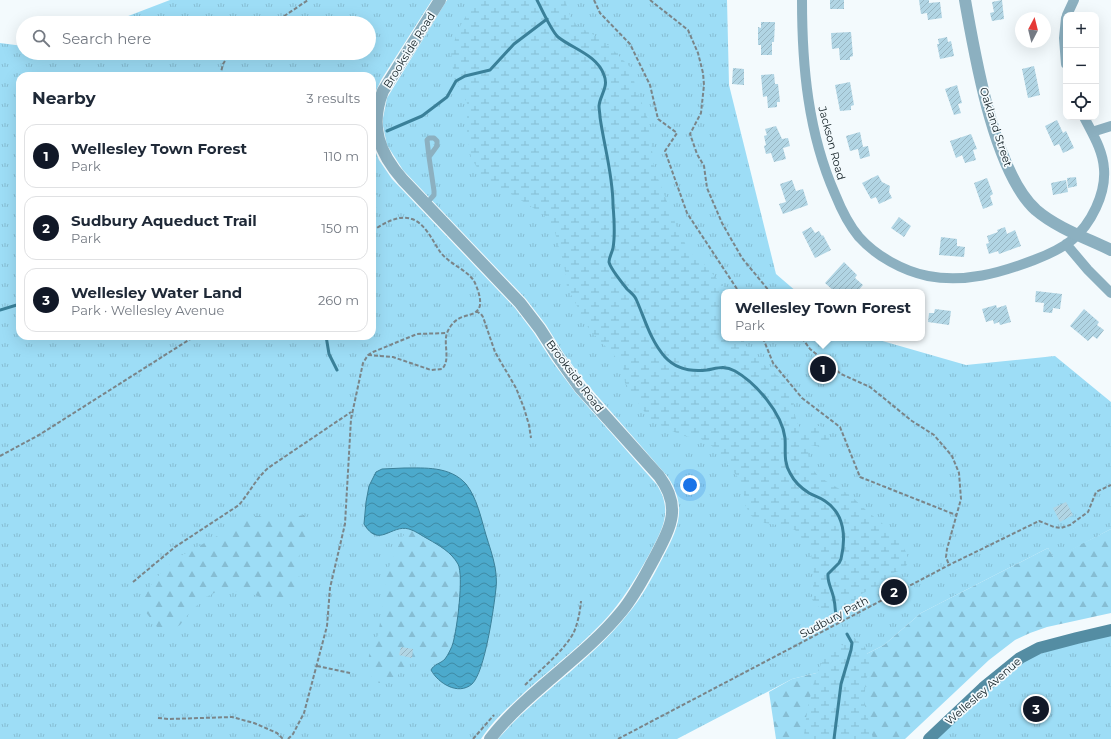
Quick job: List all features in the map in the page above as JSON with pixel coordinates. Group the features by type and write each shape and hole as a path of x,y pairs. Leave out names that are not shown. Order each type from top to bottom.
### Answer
{"main road":[{"name":"Wellesley Avenue","path":"929,739 983,688 1020,658 1039,648 1111,630"}],"street":[{"name":"Brookside Road","path":"440,0 385,87 379,100 376,118 377,135 380,147 398,175 520,303 540,329 580,388 662,481 670,496 673,508 672,518 666,536 641,583 622,611 599,635 517,709 490,739"},
{"name":"Jackson Road","path":"802,0 806,80 810,112 820,153 830,183 844,216 865,243 885,258 910,271 928,276 956,279 1001,272 1036,259 1066,244 1078,235 1091,217 1104,182 1102,156 1086,120"},
{"name":"Oakland Street","path":"965,0 986,101 999,142 1011,172 1022,193 1037,210 1050,220 1111,250"},
{"path":"1068,12 1074,0"},
{"path":"1092,132 1111,126"},
{"path":"1066,244 1111,293"}],"lane":[{"path":"425,204 434,195 429,157"}],"path":[{"path":"284,16 308,0"},
{"path":"594,0 600,13 630,44 650,85 658,119 677,133 665,151 687,213 737,289"},
{"path":"650,0 688,30 698,53 703,73 704,85 701,113 690,134 704,166 707,188 722,223 742,258 768,289"},
{"path":"221,72 226,60"},
{"path":"368,355 393,357 428,370 440,370 446,364 447,332 458,319 476,311 480,303 473,280 469,275 453,265 446,258 417,222 409,218 396,218 376,229"},
{"path":"476,311 483,317 495,352 519,395 528,418 531,438"},
{"path":"288,739 293,734 304,713 327,626 330,588 345,524 348,495 349,437 352,411 361,368 368,355 384,347 417,334 447,332"},
{"path":"0,456 39,435 189,340"},
{"path":"763,341 773,363 802,398 840,427 860,477 956,515"},
{"path":"804,341 810,349 841,374 870,387 912,421 934,435 952,456 959,473 961,499 947,549 946,557 949,565"},
{"path":"133,582 175,547 238,505 246,497 258,477 268,468 352,411"},
{"name":"Sudbury Path","path":"618,739 949,565 1039,521 1054,527 1062,528 1070,526 1088,512 1096,492 1111,485"},
{"path":"522,688 560,650 573,633 579,616 581,601"},
{"path":"317,666 350,673"},
{"path":"473,739 498,712"},
{"path":"158,718 232,717 254,723 277,733 283,739"}],"green space":[{"path":"170,0 432,0 381,80 376,91 376,72 16,72 16,340 376,340 376,153 379,160 392,179 515,308 575,392 657,485 662,494 664,503 664,519 659,535 639,572 616,607 584,640 502,713 481,739 0,739 0,43 16,45 16,60 376,60 376,16 128,16"},
{"path":"447,0 727,0 729,85 776,274 794,289 721,289 721,341 882,341 966,365 1055,356 1111,402 1111,529 1054,559 1048,548 921,613 884,645 841,667 792,679 677,739 498,739 529,707 597,648 642,595 668,548 676,528 679,509 678,499 668,477 586,383 526,299 403,170 387,145 383,118 387,98"},
{"path":"475,0 565,0 571,19 579,27 594,35 609,46 631,68 635,85 649,122 654,168 679,233 690,252 703,263 726,289 721,289 721,341 744,341 750,352 783,380 791,391 796,419 802,430 814,426 825,428 829,435 830,442 826,448 810,445 808,454 810,466 819,477 850,495 888,528 901,543 907,554 908,563 904,569 893,573 879,586 863,593 835,614 831,615 825,612 814,603 812,599 814,574 811,554 805,542 795,530 785,526 765,523 751,516 744,503 741,481 713,447 701,439 684,436 665,428 648,417 625,383 623,365 589,329 567,287 564,264 554,229 543,214 485,180 471,158 467,133 467,103 454,78 451,52 458,30"},
{"path":"376,187 378,197 376,208"},
{"path":"304,515 309,520 309,535 301,548 297,569 301,583 298,595 283,603 252,594 235,591 218,591 206,597 190,612 180,625 170,631 157,627 145,611 145,597 151,585 163,570 177,558 221,534 244,517 287,518"},
{"path":"409,529 442,547 451,555 459,566 460,578 456,627 453,643 446,659 431,657 417,660 392,679 379,683 372,678 368,666 369,655 378,635 386,574 401,540"},
{"path":"1111,529 1111,613 1047,627 1015,640 989,660 905,739 776,739 769,692 792,679 841,667 884,645 921,613 1048,548 1054,558"},
{"path":"1111,630 1111,739 930,739 1012,663"},
{"path":"851,635 865,647 869,659 870,668 866,680 864,701 873,739 804,739 808,707 818,671 828,654 844,644 843,637"}],"water":[{"path":"382,469 437,469 460,478 470,490 476,502 492,555 496,586 485,653 477,677 472,684 461,689 443,683 431,670 434,666 445,659 453,643 458,615 460,591 460,570 458,564 445,550 417,532 403,528 385,534 375,535 364,524 369,486 376,472"}],"building":[{"path":"830,0 844,0 844,9 830,9"},
{"path":"919,0 929,0 929,3 940,2 942,18 928,20 927,13 921,14"},
{"path":"1002,0 1004,19 992,21 990,13 994,12 992,2"},
{"path":"761,22 775,22 772,55 761,55 761,45 758,45 758,27 761,28"},
{"path":"851,32 853,56 850,57 850,60 840,60 839,48 832,49 831,33"},
{"path":"947,37 948,42 951,41 954,56 940,59 937,44 939,44 938,39"},
{"path":"1034,66 1040,95 1028,98 1022,69"},
{"path":"733,68 744,69 744,85 732,84"},
{"path":"774,74 775,84 778,84 780,102 777,102 777,107 768,108 767,96 763,97 761,75"},
{"path":"850,82 854,105 851,106 851,110 840,111 835,85"},
{"path":"957,85 962,103 958,104 961,113 954,115 945,89"},
{"path":"1057,120 1063,133 1066,131 1074,148 1063,153 1059,144 1054,146 1045,126"},
{"path":"776,126 782,139 788,138 790,146 783,148 786,159 774,162 771,153 766,154 764,136 767,135 765,129"},
{"path":"860,132 863,147 868,146 870,156 860,159 858,149 850,151 846,136"},
{"path":"971,134 977,149 973,150 976,160 965,163 962,155 956,158 950,141"},
{"path":"878,175 882,182 890,186 889,192 892,198 879,204 876,197 871,199 862,183"},
{"path":"1076,177 1077,186 1068,188 1067,178"},
{"path":"987,178 993,194 990,196 993,205 983,209 974,183"},
{"path":"792,180 796,191 803,189 808,205 783,214 779,204 786,202 780,184"},
{"path":"1066,180 1068,192 1053,195 1051,183"},
{"path":"899,217 911,226 904,237 891,228"},
{"path":"811,227 815,233 819,231 822,236 823,235 831,250 815,258 802,232"},
{"path":"1005,227 1007,234 1015,230 1021,246 999,254 998,251 989,254 986,244 989,243 987,236 998,232 997,230"},
{"path":"941,237 957,239 957,246 965,247 964,257 939,255"},
{"path":"844,262 857,275 855,278 863,285 860,289 832,289 825,283"},
{"path":"1036,291 1062,294 1060,309 1053,308 1052,313 1043,312 1044,303 1035,302"},
{"path":"996,305 997,308 1006,305 1011,322 1000,325 999,322 994,324 993,320 986,322 982,309"},
{"path":"935,309 951,311 949,325 928,322 929,313 934,313"},
{"path":"1084,309 1099,322 1097,325 1104,330 1097,339 1093,336 1088,341 1070,326"},
{"path":"1066,502 1073,515 1060,522 1053,508"},
{"path":"401,647 413,649 412,658 399,655"}],"waterway":[{"path":"537,0 558,37 590,57 601,68 604,75 605,87 599,106 613,194 614,238 613,248 609,260 610,265 635,298 655,344 669,361 679,367 690,370 701,371 721,368 731,369 751,383 767,400 773,409 783,428 786,464 792,476 803,489 832,506 840,520 843,535 843,551 839,563 828,574 828,581 838,619"},
{"path":"387,131 422,116 447,97 456,81 465,76 490,70 514,44 547,19"},
{"path":"0,310 16,305"},
{"path":"327,340 329,354 337,370"},
{"path":"834,739 841,684 852,643 847,634"}],"place":[{"name":"Wellesley Town Forest","path":"823,369"},
{"name":"Sudbury Aqueduct Trail","path":"894,592"},
{"name":"Wellesley Water Land","path":"1036,709"}]}
